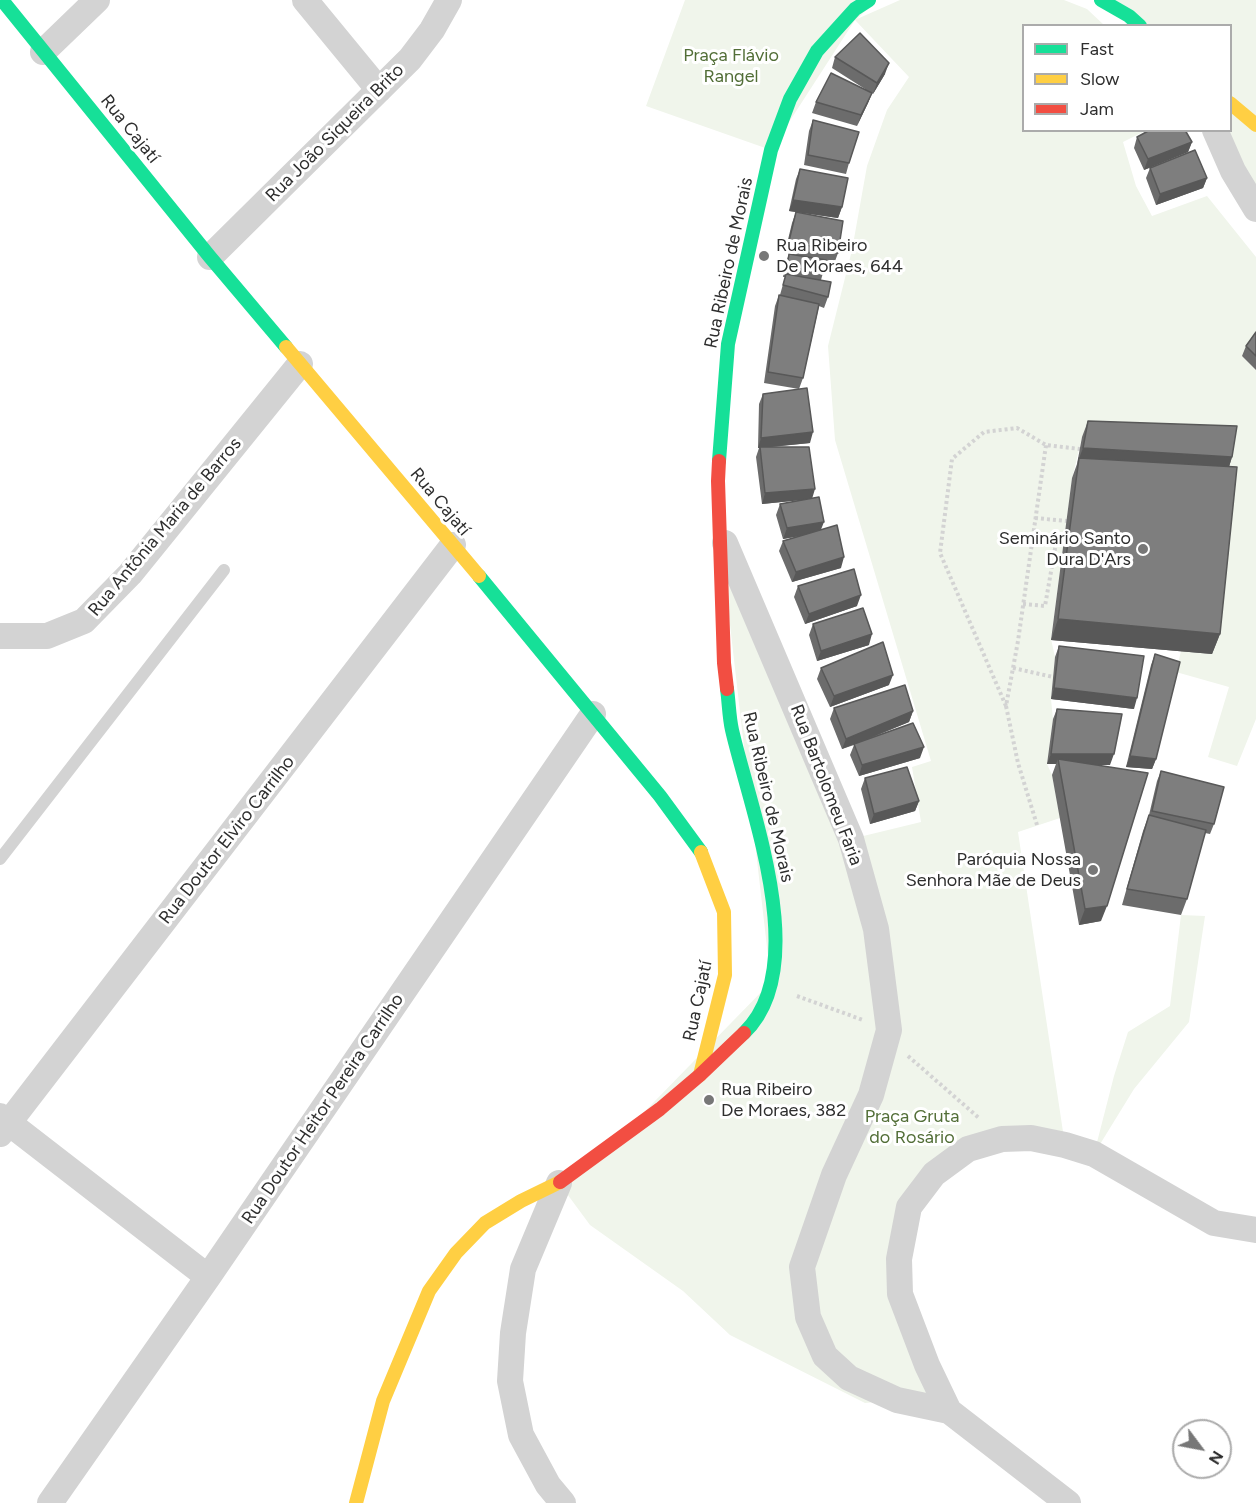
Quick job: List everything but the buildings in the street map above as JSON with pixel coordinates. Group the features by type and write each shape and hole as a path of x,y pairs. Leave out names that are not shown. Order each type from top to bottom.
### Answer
{"street":[{"name":"Rua Cajatí","path":"2,0 210,257 593,714 660,796 701,852 724,912 725,975 700,1076"},
{"path":"44,52 97,0"},
{"path":"304,0 379,90"},
{"name":"Rua João Siqueira Brito","path":"210,257 410,59 432,30 449,0"},
{"name":"Rua Ribeiro de Morais","path":"356,1503 383,1401 429,1291 456,1253 485,1223 521,1201 559,1183 660,1109 700,1076 751,1026 763,1010 771,982 774,957 774,908 758,823 732,729 724,663 718,482 728,344 771,150 790,99 817,51 855,9 869,0"},
{"path":"1101,0 1129,16 1138,24"},
{"path":"1232,105 1256,125"},
{"path":"1216,132 1233,171 1256,209"},
{"name":"Rua Antônia Maria de Barros","path":"0,636 47,636 84,621 130,574 300,364"},
{"name":"Rua Bartolomeu Faria","path":"719,528 851,839 876,929 888,1034 872,1095 834,1175 802,1267 808,1317 825,1356 849,1378 897,1400 949,1412 1068,1503"},
{"name":"Rua Doutor Elviro Carrilho","path":"3,1125 453,545"},
{"name":"Rua Doutor Heitor Pereira Carrilho","path":"50,1503 208,1277 593,714"},
{"path":"3,1125 208,1277"},
{"path":"949,1412 927,1365 900,1294 898,1258 909,1207 934,1174 968,1149 1002,1139 1031,1138 1065,1145 1094,1154 1214,1223 1256,1230"},
{"path":"559,1183 523,1269 513,1333 510,1381 521,1435 548,1485 563,1503"}],"lane":[{"path":"0,859 224,570"}],"path":[{"path":"1037,825 1018,764 1006,706 940,553 952,459 984,432 1017,428 1046,445 1080,449"},
{"path":"1006,706 1046,445"},
{"path":"1035,518 1067,520"},
{"path":"1023,604 1045,606 1056,543 1032,540"},
{"path":"1050,576 1059,578"},
{"path":"1013,668 1053,677"},
{"path":"771,982 788,992 888,1034 1002,1139"}],"green space":[{"path":"685,0 876,0 857,19 900,0 1064,0 1087,9 1103,24 1022,24 1022,132 1143,132 1123,142 1136,186 1152,216 1207,196 1256,257 1256,335 1242,356 1256,370 1256,719 1237,766 1208,757 1229,687 1176,672 1181,651 1212,654 1082,437 1072,479 1051,639 1055,657 1051,699 1053,719 1047,764 1052,775 1060,818 1018,832 1065,1145 1031,1138 934,1174 899,1259 949,1411 897,1400 865,1403 730,1335 683,1291 590,1225 559,1183 613,1144 771,982 719,529 851,839 921,822 912,767 931,761 835,440 828,346 852,250 867,166 887,110 909,77 855,20 771,150 646,106"},
{"path":"1101,0 1256,0 1256,209 1217,132 1232,132 1232,24 1138,24"},
{"path":"1181,915 1205,916 1189,1022 1134,1089 1094,1154 1128,1032 1170,1006"}],"traffic: fast":[{"path":"2,0 210,257 286,347"},
{"path":"719,461 728,344 771,150 790,99 817,51 855,9 869,0"},
{"path":"1101,0 1129,16 1138,24"},
{"path":"479,576 660,796 701,852"},
{"path":"727,689 732,730 771,886 775,929 774,969 764,1004 744,1033"}],"traffic: slow":[{"path":"1232,105 1256,125"},
{"path":"286,347 479,576"},
{"path":"700,1075 725,975 724,912 701,852"},
{"path":"356,1503 383,1401 429,1291 456,1253 485,1223 521,1201 560,1182"}],"traffic: jam":[{"path":"719,461 724,663 727,689"},
{"path":"560,1182 660,1109 744,1033"}],"place":[{"name":"Rua Ribeiro De Moraes, 644","path":"764,256"},
{"name":"Seminário Santo Dura D'Ars","path":"1143,549"},
{"name":"Paróquia Nossa Senhora Mãe de Deus","path":"1093,870"},
{"name":"Rua Ribeiro De Moraes, 382","path":"709,1100"}],"park label":[{"name":"Praça Flávio Rangel","path":"731,66"},
{"name":"Praça Gruta do Rosário","path":"912,1127"}]}
